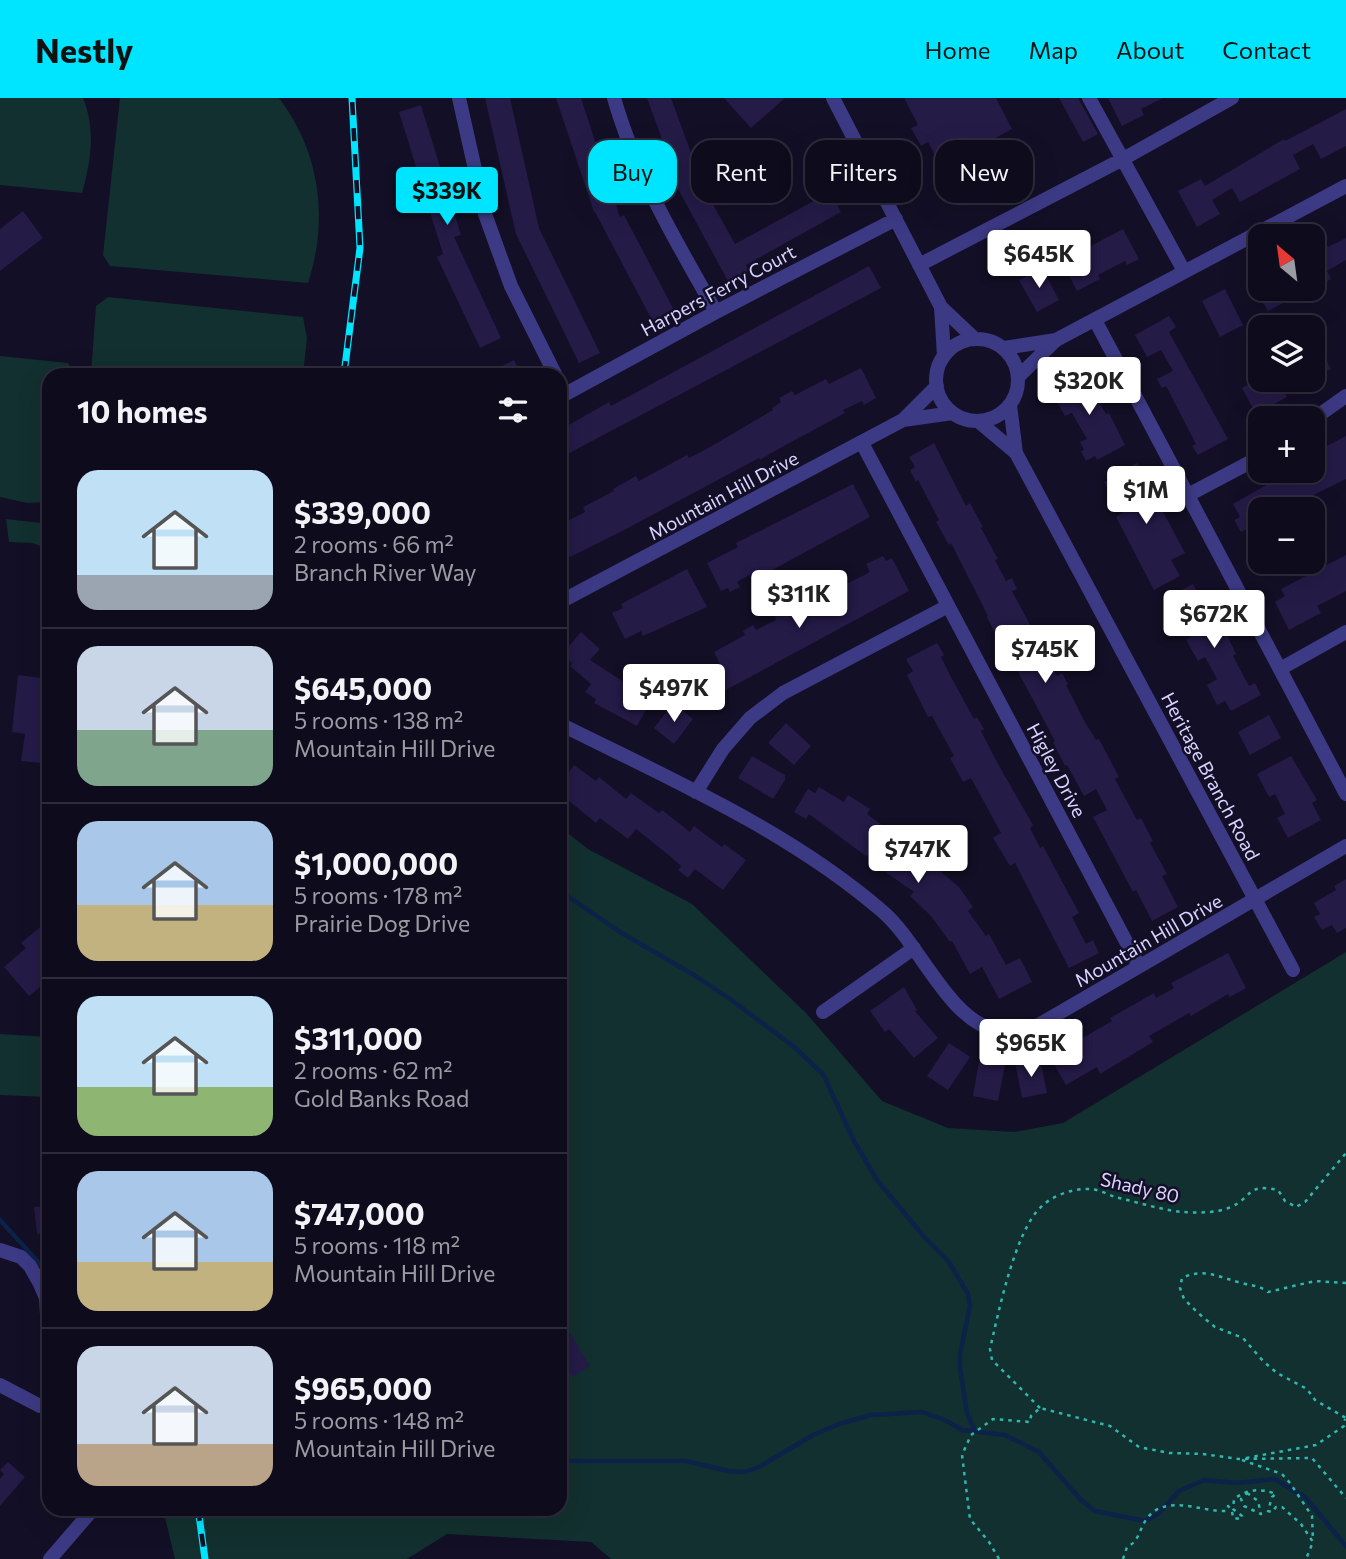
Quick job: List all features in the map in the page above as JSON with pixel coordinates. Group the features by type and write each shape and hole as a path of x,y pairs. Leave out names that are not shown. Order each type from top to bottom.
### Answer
{"street":[{"path":"459,98 485,214 511,286 552,368"},
{"path":"614,98 640,169 663,218 716,312"},
{"path":"833,98 941,307 975,339"},
{"path":"1089,98 1184,271"},
{"path":"919,265 1123,159 1232,98"},
{"path":"1018,377 1056,340 1346,186"},
{"name":"Harpers Ferry Court","path":"567,389 896,219"},
{"path":"941,307 944,356"},
{"path":"1095,320 1346,794"},
{"path":"975,339 990,341 1004,348 1011,357 1018,377 1018,387 1010,405 990,419 978,421 953,413 940,397 937,386 936,376 944,356 953,347 975,339"},
{"path":"1004,348 1056,340"},
{"name":"Mountain Hill Drive","path":"567,598 903,420 937,386"},
{"path":"1325,411 1346,396"},
{"name":"Heritage Branch Road","path":"1010,405 1016,453 1293,970"},
{"name":"Mountain Hill Drive","path":"903,420 953,413"},
{"name":"Heritage Branch Road","path":"978,421 1016,453"},
{"name":"Higley Drive","path":"862,443 1139,966"},
{"path":"1188,495 1248,463"},
{"path":"696,792 723,749 750,718 783,693 948,606"},
{"path":"1280,669 1346,632"},
{"name":"Mountain Hill Drive","path":"567,728 696,792 784,841 831,872 884,912 967,1017 998,1031 1030,1030 1346,846"},
{"path":"823,1012 914,948"},
{"path":"0,1250 21,1256 30,1266 42,1289"},
{"path":"0,1385 42,1406"},
{"path":"50,1559 87,1516"}],"path":[{"name":"Shady 80","path":"1040,1408 992,1360 990,1349 1014,1262 1025,1232 1038,1209 1050,1200 1072,1191 1091,1189 1182,1212 1233,1207 1247,1193 1263,1187 1278,1190 1285,1201 1296,1206 1305,1202 1346,1153"},
{"path":"1239,1459 1316,1445 1344,1426 1346,1418 1315,1400 1307,1389 1278,1373 1263,1361 1243,1338 1215,1326 1198,1313 1184,1299 1180,1288 1182,1278 1191,1274 1217,1274 1259,1286 1268,1292 1315,1281 1346,1283"},
{"path":"999,1559 970,1519 962,1455 971,1435 985,1423 993,1419 1030,1422 1031,1416 1040,1408 1110,1426 1139,1447 1169,1453 1239,1459 1312,1458 1346,1498"},
{"path":"1239,1459 1282,1474 1290,1483 1312,1516 1313,1542 1306,1559"},
{"path":"1123,1559 1127,1547 1136,1542 1143,1524 1155,1510 1170,1506 1216,1513 1226,1511 1228,1506 1233,1518 1241,1519 1243,1517 1234,1511 1233,1503 1236,1497 1263,1489 1276,1494 1272,1497 1268,1511 1282,1507 1301,1524 1313,1542"},
{"path":"1247,1493 1258,1500 1261,1514 1244,1506 1241,1499 1247,1493"}],"green space":[{"path":"0,98 83,98 90,122 91,146 82,193 0,185"},
{"path":"120,98 279,98 304,141 317,187 318,235 308,283 110,266 103,255"},
{"path":"108,297 303,317 307,338 304,368 91,368 96,306"},
{"path":"0,356 68,363 71,368 42,368 42,502 27,503 0,497"},
{"path":"6,519 42,523 42,547 32,543 9,542"},
{"path":"567,832 588,849 692,904 806,1013 882,1101 948,1128 1014,1132 1063,1123 1346,952 1346,1559 611,1559 591,1542 447,1534 407,1559 175,1559 165,1516 567,1516"},
{"path":"0,1034 42,1037 42,1097 0,1095"}],"building":[{"path":"485,98 510,98 539,228 600,353 579,363 516,234"},
{"path":"556,98 581,98 595,140 588,140 588,194"},
{"path":"647,98 671,98 691,153 691,203 712,203 735,244 810,203 836,203 841,212 746,265 750,272 729,283 677,187 677,140 662,140"},
{"path":"724,98 785,98 751,128"},
{"path":"904,98 996,98 1012,129 994,140 935,140 935,155 928,142 921,146 921,140 918,140 911,128 918,125"},
{"path":"1059,98 1078,98 1098,134 1083,142"},
{"path":"1108,98 1163,98 1141,109 1144,115 1122,126"},
{"path":"421,105 461,235 454,237 501,338 480,348 437,257 443,254 399,112"},
{"path":"1346,109 1346,146 1321,159 1313,144 1293,155 1300,169 1240,202 1232,188 1212,200 1220,214 1197,227 1178,191 1201,179 1205,186 1284,139 1285,141"},
{"path":"591,203 615,203 620,217 624,215 674,310 653,322"},
{"path":"23,211 43,238 0,271 0,229"},
{"path":"1123,229 1139,259 1127,265 1125,261 1098,275 1100,279 1077,291 1059,256 1082,244 1085,249"},
{"path":"1346,238 1346,260 1327,271 1331,279 1325,282 1325,242 1328,247"},
{"path":"869,266 881,288 567,454 567,426 609,402 611,406"},
{"path":"1042,268 1059,300 1037,312 1019,280"},
{"path":"1225,289 1243,325 1220,337 1202,301"},
{"path":"1262,301 1286,301 1268,311"},
{"path":"1169,316 1176,327 1169,332 1228,439 1198,455 1192,446 1196,444 1166,386 1162,388 1157,379 1173,371 1161,350 1147,357 1135,335"},
{"path":"1325,358 1331,369 1325,372"},
{"path":"514,360 518,368 498,368"},
{"path":"861,368 876,398 864,405 862,401 843,410 845,413 760,460 759,458 570,557 567,552 567,521 585,512 583,507 636,476 639,481 687,455 689,458 712,446 773,410 772,408 781,402 779,398 792,391 795,395 826,379 829,384"},
{"path":"1088,368 1094,380 1088,382 1106,414 1109,413 1125,445 1097,460 1095,456 1086,461 1080,442 1087,439 1072,413 1065,416 1056,400 1063,395 1058,385"},
{"path":"1248,385 1248,392 1284,392 1287,397 1271,406 1252,406 1242,388"},
{"path":"1346,436 1346,479 1309,497 1248,497 1248,531 1241,532 1234,520 1240,517 1233,504 1270,483 1325,483 1325,447"},
{"path":"934,443 966,506 970,503 983,527 981,528 998,559 995,560 1006,581 1012,578 1017,589 1012,591 1034,632 1037,631 1057,676 1062,673 1086,724 1096,740 1099,739 1119,777 1115,779 1137,820 1141,818 1153,841 1150,843 1167,874 1162,876 1178,907 1152,921 1136,890 1133,892 1093,817 1107,810 1096,789 1084,796 1067,765 1065,766 1053,742 1055,741 996,630 994,631 951,543 949,545 936,522 939,520 918,480 916,482 910,470 915,467 909,457"},
{"path":"1137,463 1185,553 1171,560 1180,576 1154,590 1116,517 1123,513 1104,482"},
{"path":"853,484 870,517 761,576 758,570 737,582 740,587 730,592 728,588 721,591 707,563 738,547 736,543"},
{"path":"1346,555 1346,591 1317,606 1321,613 1289,630 1275,602 1285,596 1281,589 1310,574 1325,574 1325,566"},
{"path":"883,556 886,561 892,558 909,591 724,691 725,694 716,699 718,704 706,710 690,680 720,664 714,652 745,635 743,631 753,625 756,630 798,604 799,607 814,599 817,605 841,592 839,588 870,572 866,564"},
{"path":"687,569 707,607 643,636 641,631 625,639 612,613 623,608 621,604"},
{"path":"1193,584 1200,597 1206,594 1249,686 1255,683 1261,695 1231,711 1225,701 1217,705 1207,685 1217,679 1205,657 1198,661 1186,640 1191,637 1175,606 1183,602 1178,592"},
{"path":"581,632 600,649 590,660 630,686 633,680 656,692 637,726 594,703 596,699 585,692 591,684 570,666 572,663 567,658 567,648"},
{"path":"937,643 951,677 974,719 977,717 984,729 981,731 1033,825 1030,828 1040,848 1043,846 1079,913 1072,917 1086,944 1093,940 1099,953 1069,968 1015,863 1010,866 993,838 1001,833 971,778 963,782 950,758 954,756 932,716 928,717 907,675 913,671 906,659"},
{"path":"18,675 42,678 42,763 21,761 25,734 12,732"},
{"path":"673,703 693,719 674,744 654,728"},
{"path":"1269,715 1281,738 1250,755 1238,732"},
{"path":"786,723 811,746 794,765 768,743"},
{"path":"752,756 785,775 785,780 773,799 738,778"},
{"path":"1291,756 1317,800 1312,803 1321,820 1288,838 1277,818 1285,814 1275,794 1269,797 1257,774"},
{"path":"574,765 596,781 599,777 626,799 631,793 659,813 662,810 690,832 694,826 722,847 724,844 746,860 723,890 695,869 688,878 678,870 681,866 636,829 628,839 600,818 596,823 567,801 567,775"},
{"path":"819,787 844,802 848,795 870,809 867,814 905,842 907,839 915,845 911,850 959,887 973,907 968,911 986,936 989,934 1006,965 1020,958 1032,982 999,999 982,967 970,974 952,941 950,942 931,916 910,896 914,892 884,871 888,865 871,852 867,857 809,814 806,819 794,812 808,789 815,793"},
{"path":"1346,879 1346,928 1337,933 1332,925 1322,930 1314,917 1320,914 1314,903 1336,890 1334,886"},
{"path":"42,926 42,986 29,996 4,967 26,948 21,943"},
{"path":"1228,953 1246,988 1230,997 1228,994 1191,1016 1189,1013 1149,1036 1153,1042 1100,1074 1097,1067 1066,1085 1048,1054 1061,1047 1062,1050 1154,993 1156,998 1174,988 1171,983"},
{"path":"904,987 917,1010 915,1011 938,1038 914,1058 889,1029 885,1032 870,1011"},
{"path":"949,1043 970,1057 948,1090 927,1076"},
{"path":"1040,1059 1047,1093 1022,1098 1015,1063 1028,1061 1029,1065"},
{"path":"979,1061 1005,1065 998,1101 973,1096"},
{"path":"42,1206 42,1234 37,1234 34,1207"},
{"path":"570,1333 590,1366 572,1377 567,1369 567,1335"},
{"path":"8,1462 25,1477 0,1506 0,1479 4,1474 0,1470"}],"waterway":[{"path":"567,896 620,932 730,999 793,1046 823,1074 854,1141 877,1180 926,1239 949,1262 968,1294 970,1306 960,1354 960,1368 967,1413 975,1432"},
{"path":"0,1220 42,1266"},
{"path":"567,1461 686,1461 728,1471 745,1472 839,1424 871,1415 922,1412 962,1430 1005,1435 1039,1452 1081,1500 1095,1511 1145,1521 1159,1513 1179,1491 1204,1480 1237,1483 1274,1479 1305,1497 1346,1546"}],"railway":[{"path":"345,368 360,248 352,98"},
{"path":"199,1516 205,1559"}]}
